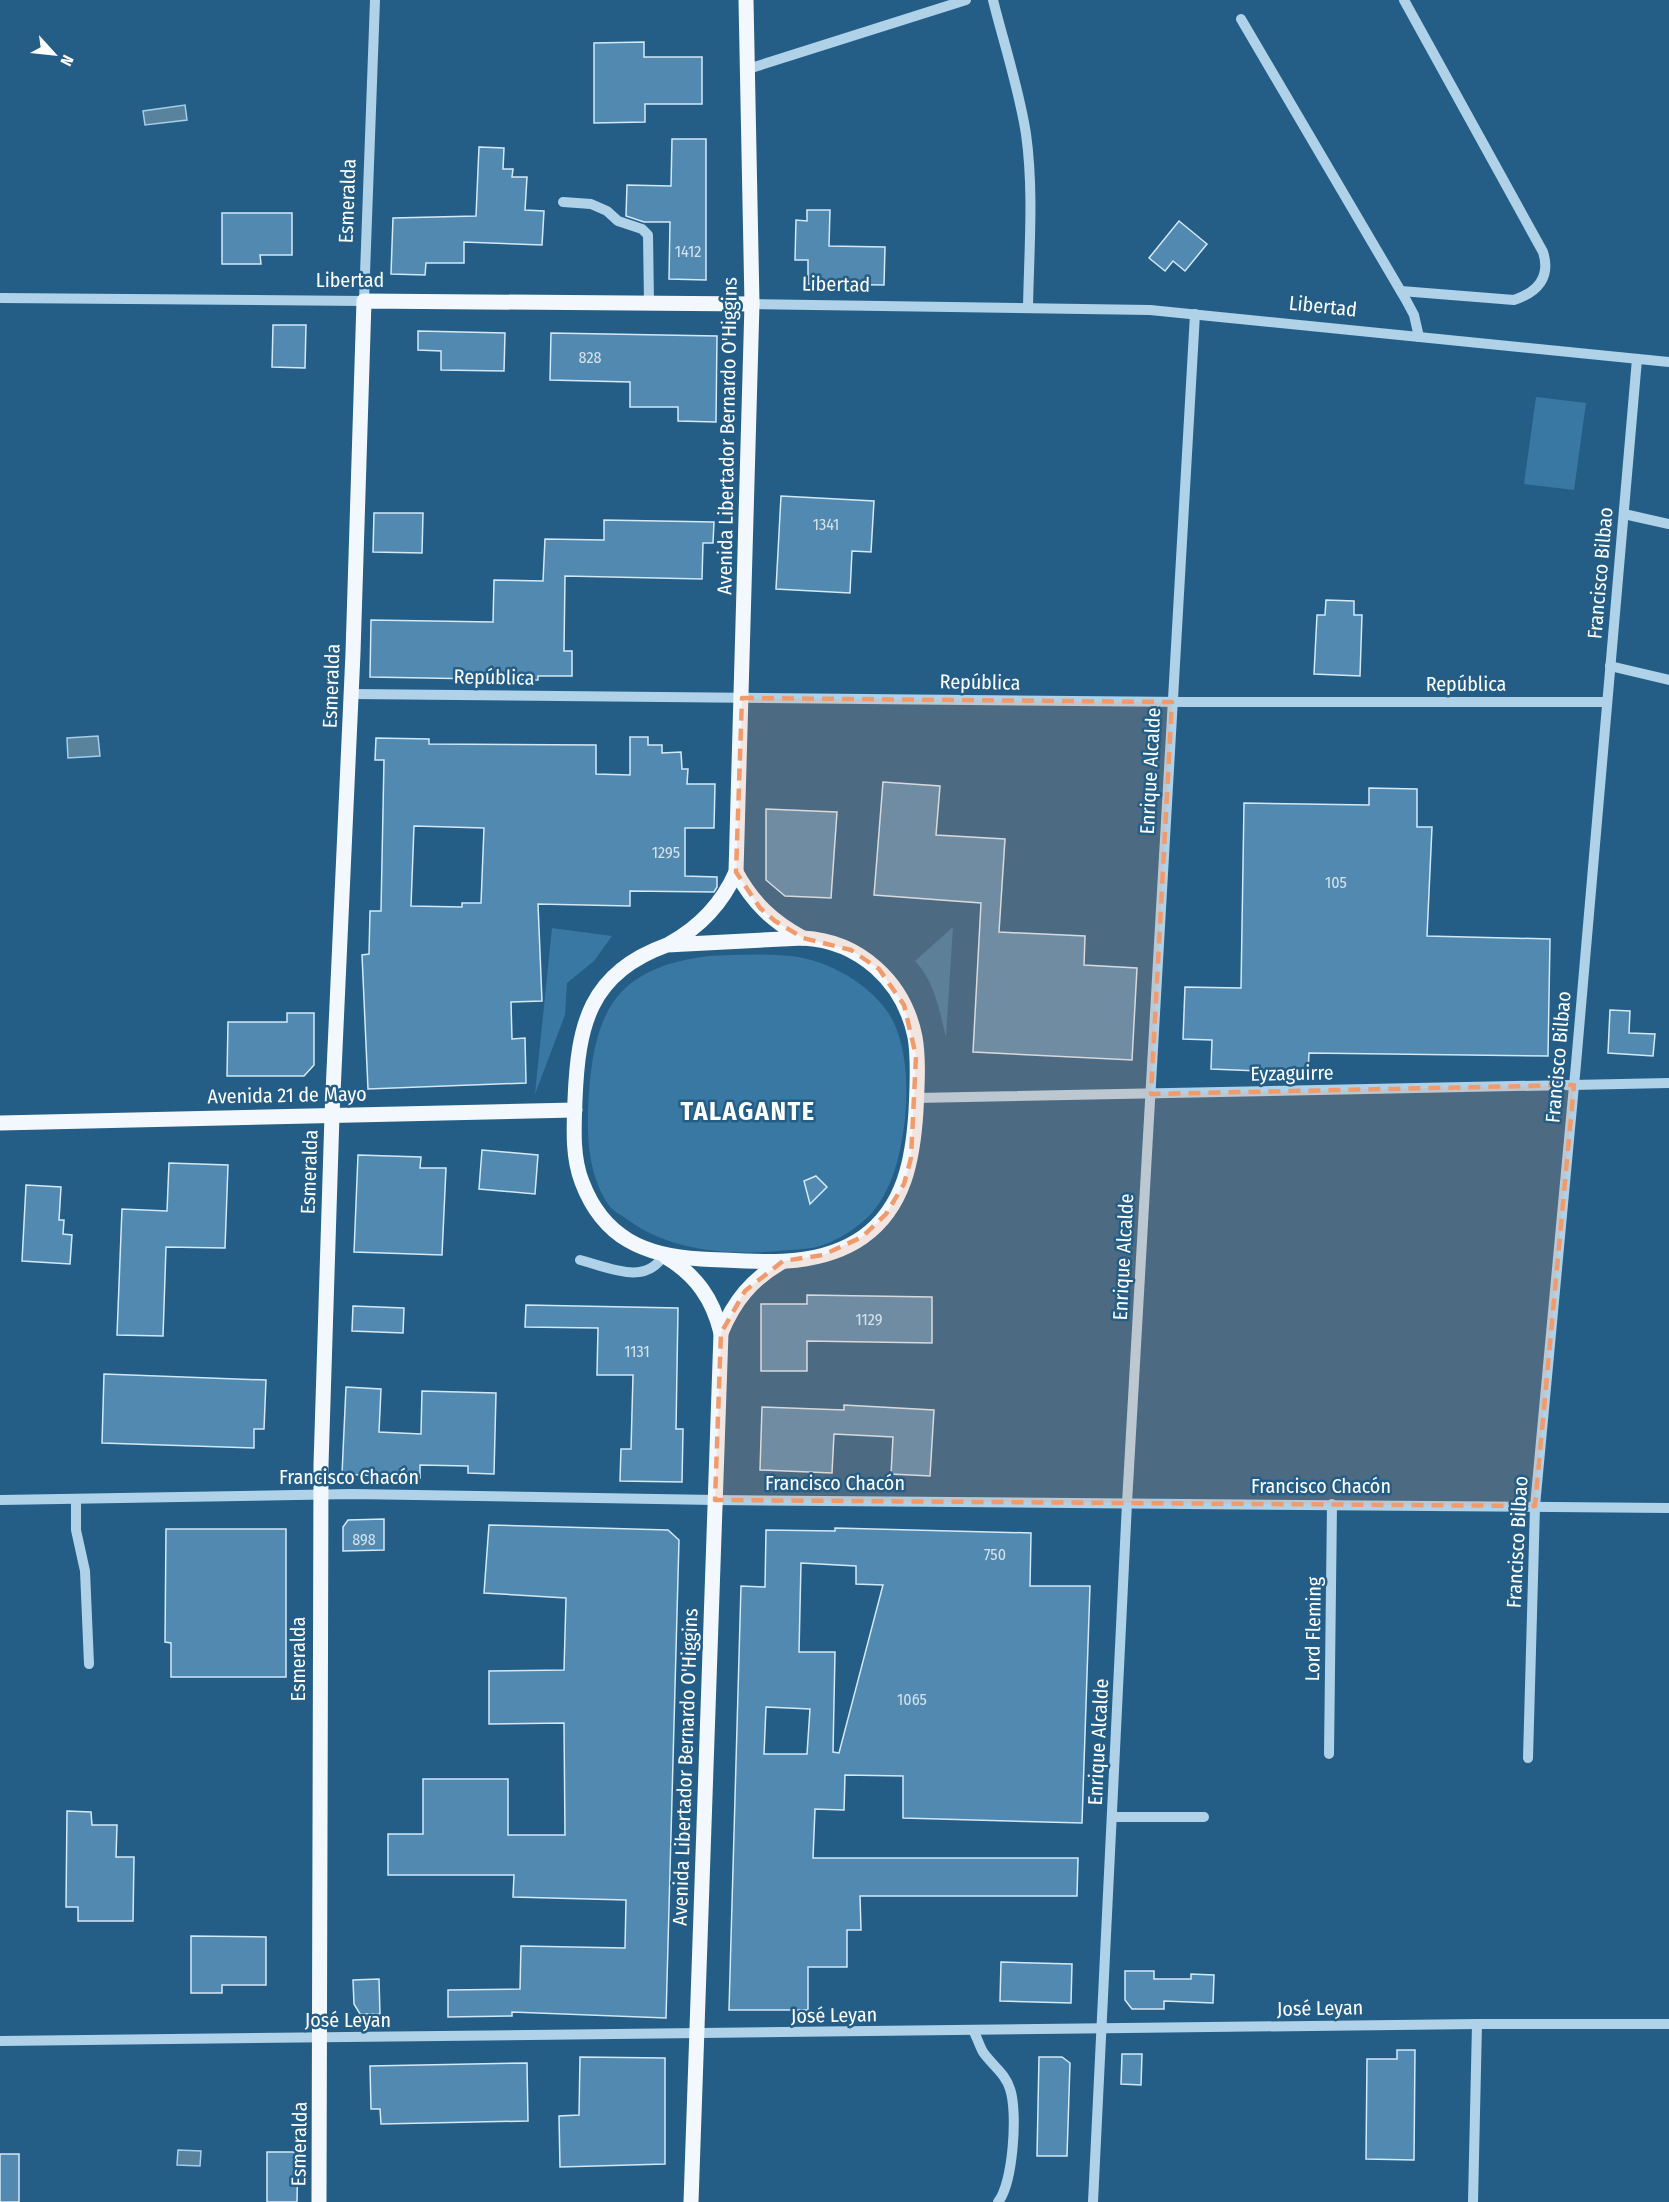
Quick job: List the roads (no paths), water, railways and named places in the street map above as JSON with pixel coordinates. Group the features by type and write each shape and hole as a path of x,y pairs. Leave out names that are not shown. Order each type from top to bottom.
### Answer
{"main road":[{"name":"Avenida Libertador Bernardo O'Higgins","path":"667,945 684,936 713,910 736,872 752,304 746,0"},
{"name":"Libertad","path":"364,302 752,304"},
{"name":"Esmeralda","path":"319,2202 321,1494 332,1115 352,694 364,302"},
{"path":"736,872 760,908 775,921 803,938"},
{"path":"803,938 825,940 851,950 879,969 896,989 908,1014 915,1039 914,1139 908,1171 896,1200 886,1214 862,1237 823,1255 783,1261 663,1256 627,1240 607,1222 591,1202 576,1162 575,1110 580,1039 591,1006 608,981 619,970 650,951 667,945 803,938"},
{"name":"Avenida 21 de Mayo","path":"0,1123 575,1110"},
{"name":"Avenida Libertador Bernardo O'Higgins","path":"663,1256 691,1275 702,1288 717,1317 721,1333 691,2202"},
{"name":"Avenida Libertador Bernardo O'Higgins","path":"721,1333 731,1311 745,1291 769,1269 783,1261"}],"street":[{"name":"Esmeralda","path":"364,302 375,0"},
{"path":"748,69 966,0"},
{"path":"993,0 1020,107 1029,155 1031,184 1028,308"},
{"path":"1401,291 1514,300 1527,296 1542,284 1546,267 1543,252 1404,0"},
{"path":"1241,19 1401,291 1414,315 1419,337"},
{"path":"563,202 591,204 607,211 618,221 642,229 648,235 649,303"},
{"name":"Libertad","path":"0,298 364,302"},
{"name":"Libertad","path":"752,304 1150,310 1669,362"},
{"name":"Enrique Alcalde","path":"1093,2202 1127,1503 1195,314"},
{"name":"Francisco Bilbao","path":"1528,1758 1535,1506 1637,359"},
{"path":"1623,514 1669,524"},
{"path":"1610,666 1669,680"},
{"name":"República","path":"352,694 1172,702 1607,702"},
{"name":"Eyzaguirre","path":"916,1098 1669,1083"},
{"path":"580,1260 638,1273 652,1269 663,1256"},
{"name":"Francisco Chacón","path":"0,1500 321,1494 715,1500 1669,1508"},
{"path":"75,1499 76,1530 85,1571 90,1664"},
{"name":"Lord Fleming","path":"1329,1755 1332,1504"},
{"path":"1113,1817 1204,1817"},
{"path":"1473,2202 1477,2024"},
{"name":"José Leyan","path":"0,2041 697,2035 1477,2024 1669,2024"},
{"path":"974,2031 983,2051 1010,2089 1014,2116 1009,2175 1002,2197 998,2202"}],"district":[{"name":"TALAGANTE","path":"748,1111"}]}
